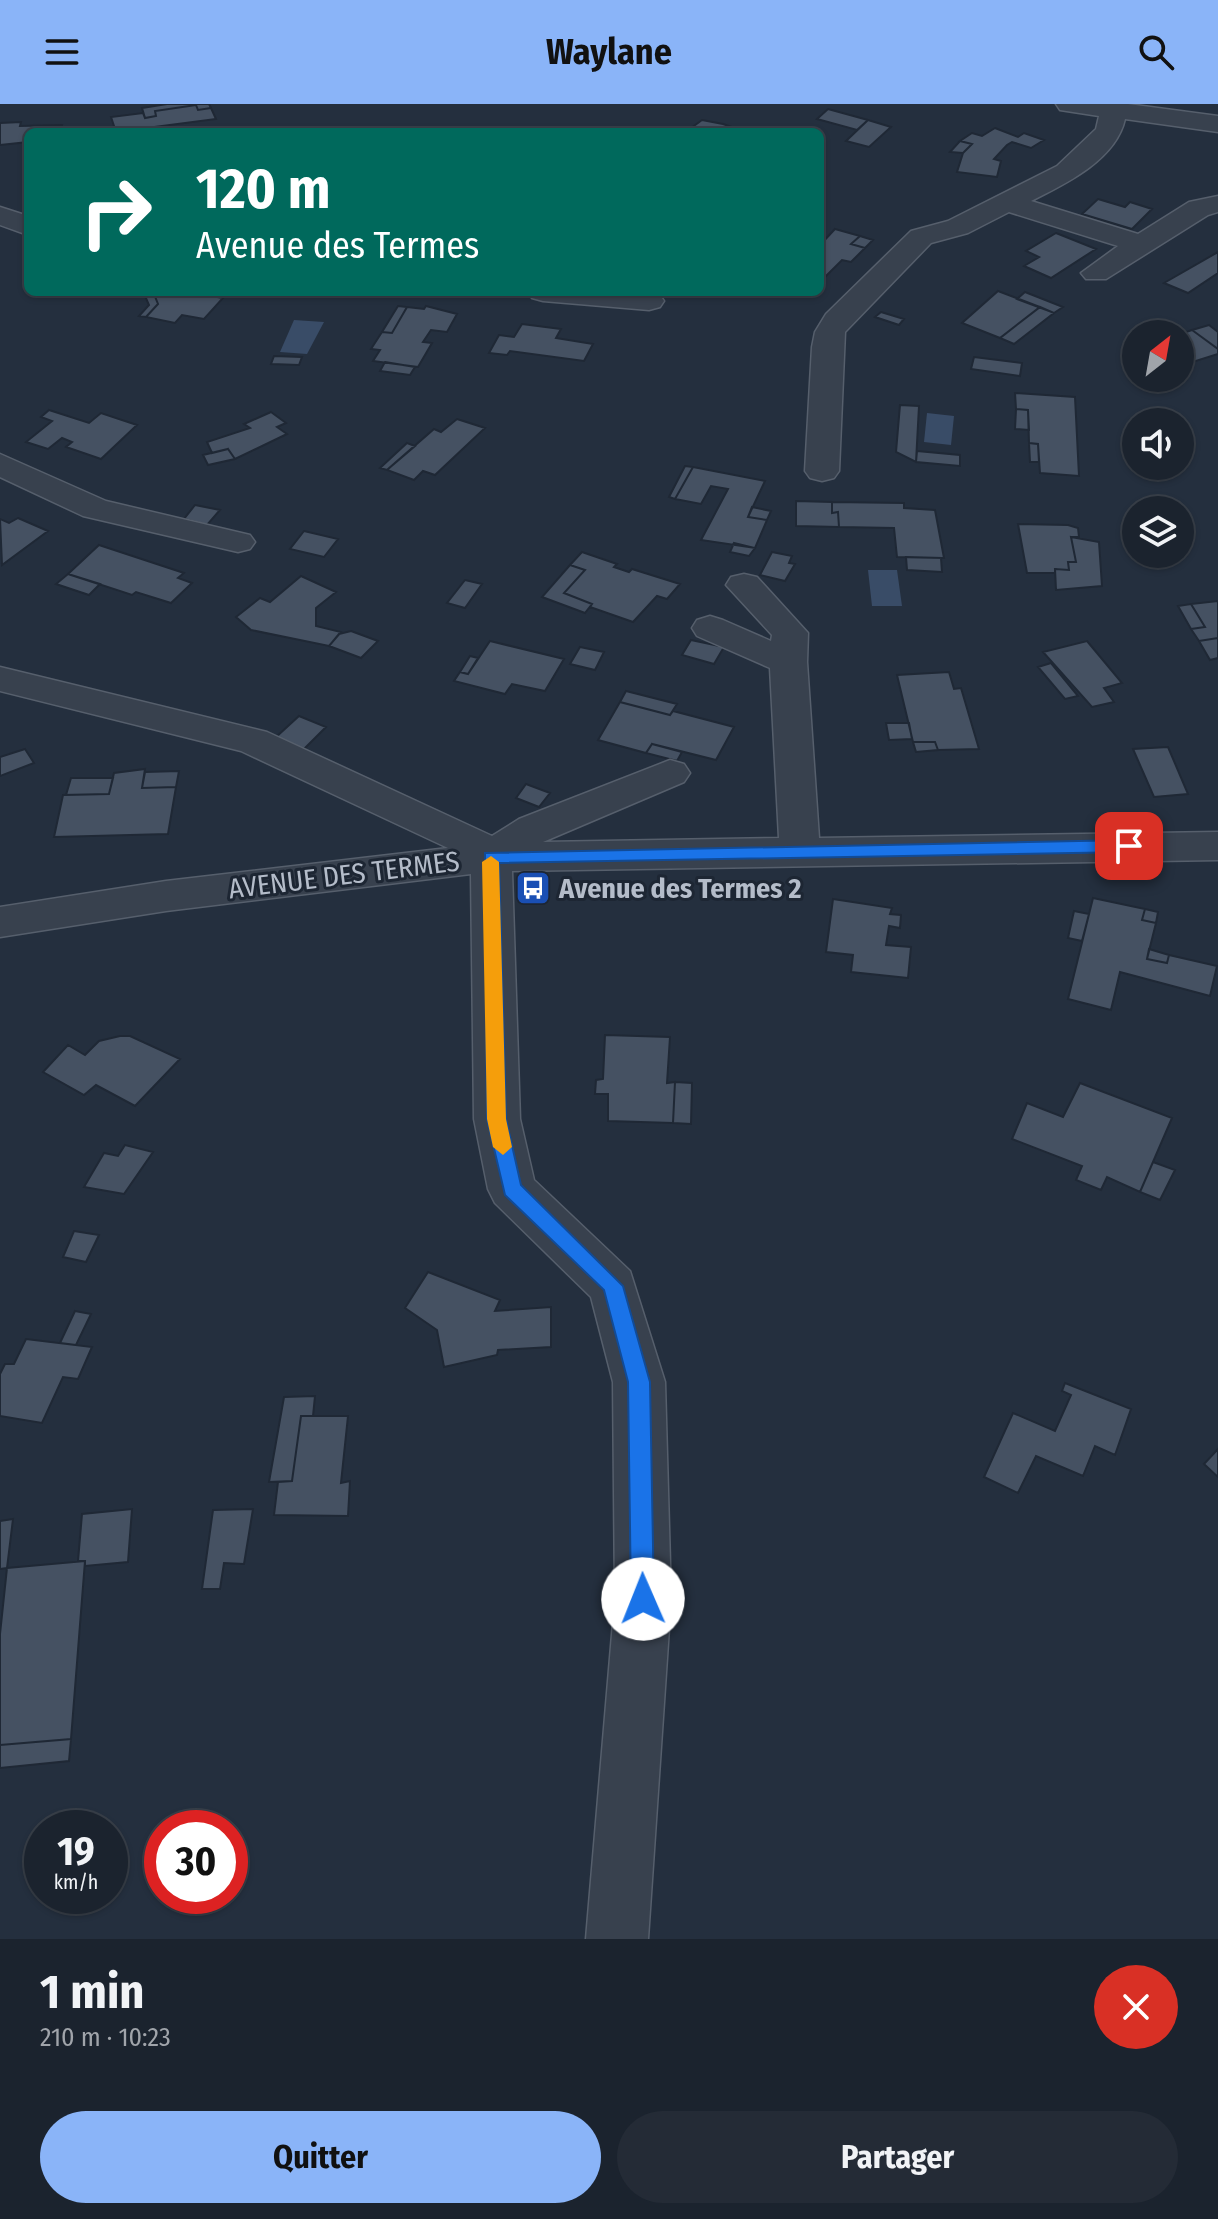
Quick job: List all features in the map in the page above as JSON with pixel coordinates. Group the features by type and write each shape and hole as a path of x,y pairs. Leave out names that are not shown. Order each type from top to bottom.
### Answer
{"street":[{"path":"1069,104 1218,124"},
{"path":"822,471 827,347 837,320 921,237 958,227 1067,172 1109,132 1114,110"},
{"path":"1009,203 1141,244"},
{"path":"1096,273 1199,208 1218,204"},
{"path":"0,215 24,224"},
{"path":"590,296 649,301"},
{"path":"0,464 95,509 238,542"},
{"path":"744,585 790,633 788,662 800,851"},
{"path":"710,628 788,662"},
{"path":"0,679 253,741 470,841 491,857"},
{"path":"491,857 533,829 670,773"},
{"name":"AVENUE DES TERMES","path":"0,922 166,896 491,857 1218,846"},
{"path":"491,857 497,1119 512,1189 613,1286 639,1382 643,1599 617,1939"}],"water":[{"path":"294,320 324,322 307,354 280,352"},
{"path":"927,413 954,416 951,445 924,442"},
{"path":"868,570 897,570 902,606 872,606"}],"building":[{"path":"167,104 209,104 211,108 198,110 196,105 155,111 156,116 145,118 142,108"},
{"path":"196,105 198,110 211,108 216,119 147,128 115,128 111,117 143,113 145,118 156,116 155,111"},
{"path":"828,109 868,120 857,130 817,119"},
{"path":"702,120 734,128 691,128"},
{"path":"868,120 891,127 869,147 846,141"},
{"path":"0,123 62,125 61,128 24,128 24,142 0,145"},
{"path":"995,128 1018,137 1024,133 1044,140 1031,148 1012,142 1007,145 994,159 1001,161 997,177 957,172 963,153 972,144 960,141 972,133 982,136"},
{"path":"960,141 972,144 963,153 950,152"},
{"path":"1098,199 1125,207 1130,202 1152,209 1132,229 1082,214"},
{"path":"835,229 860,236 851,244 865,248 851,262 842,260 824,278 824,241"},
{"path":"1056,233 1096,249 1051,278 1024,266 1039,257 1026,251"},
{"path":"860,236 873,240 865,248 851,244"},
{"path":"1218,252 1218,273 1188,293 1164,283"},
{"path":"998,291 1040,307 1000,338 962,323"},
{"path":"1025,292 1063,307 1054,313 1017,299"},
{"path":"145,296 155,296 158,304 146,317 139,316 149,305"},
{"path":"155,296 223,298 204,319 182,315 175,323 146,317 158,304"},
{"path":"398,306 407,307 392,333 382,332"},
{"path":"426,306 457,314 447,332 431,330 423,342 432,343 418,367 373,361 380,350 371,349 382,332 392,333 407,307 424,309"},
{"path":"1040,307 1054,313 1014,344 1000,338"},
{"path":"881,312 904,319 899,325 875,317"},
{"path":"522,324 561,329 556,338 593,344 584,361 510,351 507,355 489,353 499,335 514,337"},
{"path":"1209,325 1218,332 1218,349 1194,331"},
{"path":"1194,331 1218,349 1218,354 1194,362"},
{"path":"274,356 302,357 299,365 271,364"},
{"path":"974,357 1022,363 1020,376 971,369"},
{"path":"385,362 415,367 410,375 380,371"},
{"path":"1015,393 1075,397 1079,476 1040,473 1038,444 1029,443 1028,410 1016,409"},
{"path":"900,405 919,406 916,462 896,452"},
{"path":"1016,409 1028,410 1029,430 1015,429"},
{"path":"49,410 89,423 101,413 137,425 101,459 66,447 72,442 62,438 48,449 26,442 52,421 41,417"},
{"path":"271,412 286,423 277,427 287,434 235,459 228,449 212,453 207,442 250,428 244,424"},
{"path":"457,419 485,428 435,475 423,471 414,480 387,470 434,429 441,432"},
{"path":"407,443 415,446 387,470 380,468"},
{"path":"1029,443 1038,444 1039,462 1030,462"},
{"path":"228,449 235,459 208,465 203,455"},
{"path":"917,451 960,455 960,466 916,462"},
{"path":"685,466 693,467 675,499 669,497"},
{"path":"693,467 765,481 748,517 767,520 755,548 701,540 728,489 711,486 701,504 675,499"},
{"path":"796,501 832,502 832,513 838,512 839,527 796,526"},
{"path":"832,502 904,503 904,508 935,510 944,558 897,557 894,528 839,527 838,512 832,513"},
{"path":"195,505 220,510 207,525 184,519"},
{"path":"752,507 771,511 767,520 748,517"},
{"path":"18,518 48,531 2,565 0,519 9,523"},
{"path":"1018,524 1078,528 1079,537 1071,537 1076,562 1068,562 1069,570 1027,573"},
{"path":"304,531 338,539 324,557 290,549"},
{"path":"1071,537 1099,542 1102,586 1056,590 1055,569 1069,570 1068,562 1076,562"},
{"path":"734,543 755,548 749,556 730,552"},
{"path":"99,545 184,573 178,578 192,583 171,603 136,592 132,595 68,574"},
{"path":"582,552 617,564 614,567 629,572 632,569 680,584 667,599 657,596 633,622 590,607 592,604 564,593 585,570 570,565"},
{"path":"772,552 792,556 789,563 795,564 785,581 760,575"},
{"path":"906,557 941,558 942,572 907,570"},
{"path":"570,565 585,570 564,593 592,604 585,613 542,597"},
{"path":"68,574 100,584 89,595 56,584"},
{"path":"301,576 336,592 316,608 316,626 341,632 329,646 251,630 236,617 260,598 270,602"},
{"path":"465,580 482,584 465,608 447,603"},
{"path":"1218,601 1218,638 1199,641 1191,629 1205,627 1191,604"},
{"path":"1191,604 1205,627 1191,629 1178,606"},
{"path":"351,631 378,641 361,658 329,646 339,634"},
{"path":"1218,638 1218,658 1210,660 1199,641"},
{"path":"691,640 724,647 714,664 682,655"},
{"path":"490,641 564,659 545,691 512,684 505,694 454,681 460,672 468,674"},
{"path":"1087,641 1122,683 1104,688 1114,702 1092,707 1043,652"},
{"path":"580,647 604,652 595,670 570,664"},
{"path":"470,656 478,658 468,674 460,672"},
{"path":"1051,663 1078,696 1065,699 1038,667"},
{"path":"949,672 954,689 961,688 979,749 938,750 935,742 913,742 897,675"},
{"path":"626,691 677,704 670,715 620,702"},
{"path":"620,702 670,715 673,711 734,727 716,760 652,744 646,753 598,740"},
{"path":"299,716 326,727 303,750 275,738"},
{"path":"886,723 909,723 912,739 889,740"},
{"path":"913,742 935,742 938,750 916,752"},
{"path":"652,744 682,752 677,761 646,753"},
{"path":"1168,747 1188,794 1154,797 1133,749"},
{"path":"25,749 34,763 0,776 0,757"},
{"path":"145,769 142,788 176,787 168,834 54,837 63,795 109,794 114,773"},
{"path":"179,771 176,787 142,788 145,772"},
{"path":"71,778 113,778 109,794 66,795"},
{"path":"526,784 550,793 539,807 516,798"},
{"path":"1093,898 1145,909 1142,920 1156,923 1147,959 1167,963 1169,955 1217,966 1210,996 1120,972 1111,1010 1068,999"},
{"path":"833,899 892,908 890,914 901,915 900,928 889,926 886,945 911,947 908,978 851,972 853,955 826,952"},
{"path":"1145,909 1158,912 1156,923 1142,920"},
{"path":"1074,911 1089,914 1082,941 1068,938"},
{"path":"1149,949 1169,955 1167,963 1147,959"},
{"path":"605,1035 670,1037 667,1083 675,1082 673,1123 608,1121 608,1094 595,1094 596,1080 603,1079"},
{"path":"130,1036 180,1059 135,1106 96,1085 84,1095 43,1072 68,1045 85,1055 99,1041"},
{"path":"675,1082 692,1083 691,1124 673,1123"},
{"path":"1080,1083 1172,1118 1140,1192 1107,1177 1101,1190 1076,1180 1082,1166 1012,1139 1027,1103 1063,1117"},
{"path":"125,1145 153,1152 124,1194 84,1187 104,1153 118,1156"},
{"path":"1153,1162 1175,1170 1160,1200 1140,1192"},
{"path":"74,1231 99,1235 86,1262 63,1257"},
{"path":"428,1272 500,1300 495,1311 551,1307 551,1347 498,1350 497,1355 444,1367 437,1330 405,1308"},
{"path":"75,1311 91,1314 76,1345 60,1343"},
{"path":"26,1339 92,1347 78,1379 63,1377 42,1423 0,1416 0,1374 5,1364 14,1364"},
{"path":"1065,1383 1131,1409 1115,1455 1095,1446 1083,1476 1036,1456 1018,1493 984,1477 1013,1413 1055,1431 1071,1395 1062,1391"},
{"path":"315,1396 313,1416 301,1416 292,1481 269,1482 284,1397"},
{"path":"301,1416 348,1416 341,1483 350,1481 348,1516 274,1515 278,1482 292,1481"},
{"path":"1218,1449 1218,1477 1204,1464"},
{"path":"132,1509 128,1562 85,1566 85,1561 78,1561 82,1514"},
{"path":"253,1509 244,1564 224,1563 220,1589 202,1589 213,1510"},
{"path":"13,1519 7,1568 0,1569 0,1521"},
{"path":"85,1561 71,1739 0,1745 0,1634 7,1568"},
{"path":"71,1739 69,1761 0,1768 0,1745"}],"slow traffic":[{"path":"491,862 497,1119 503,1147"}],"place":[{"name":"Avenue des Termes 2","path":"533,888"}],"route":[{"path":"643,1599 639,1382 613,1286 512,1189 497,1119 491,857 1129,846"}]}
